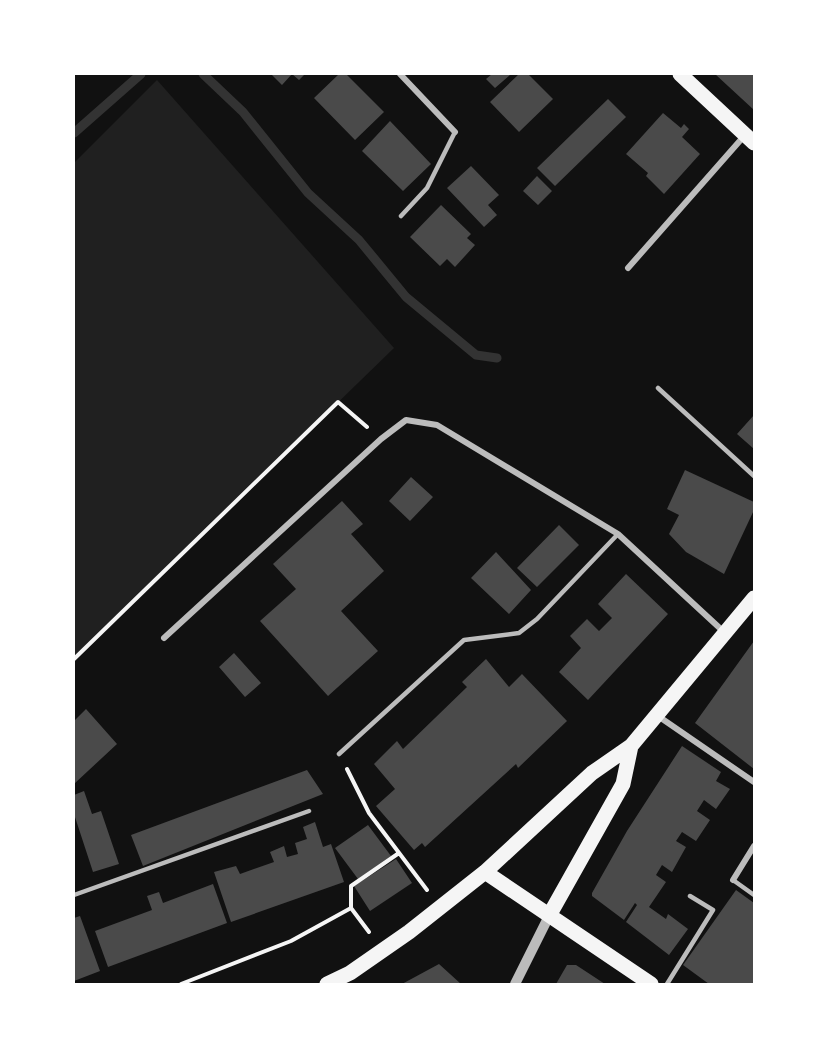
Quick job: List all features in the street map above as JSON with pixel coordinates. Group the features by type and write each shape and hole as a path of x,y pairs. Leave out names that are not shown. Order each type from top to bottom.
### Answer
{"main road":[{"path":"680,74 750,139"},
{"path":"327,984 350,973 440,908 485,872 592,774 631,746 754,598"},
{"path":"550,914 623,784 631,746"},
{"path":"485,872 651,984"}],"street":[{"path":"400,74 455,132"},
{"path":"628,268 750,139"},
{"path":"164,638 381,439 406,420 437,425 618,534 724,633"},
{"path":"656,714 754,782"},
{"path":"733,880 754,846"},
{"path":"515,984 550,914"}],"lane":[{"path":"401,216 427,188 455,132"},
{"path":"658,388 754,476"},
{"path":"339,754 464,640 519,633 528,626 618,534"},
{"path":"74,895 309,811"},
{"path":"733,880 754,894"},
{"path":"667,984 713,910 690,896"}],"path":[{"path":"74,659 338,402 381,439"},
{"path":"339,754 369,813 440,908"},
{"path":"364,926 351,908 351,886 399,853"},
{"path":"181,984 291,941 351,908"}],"shaded area":[{"path":"157,80 394,348 74,659 74,163"}],"building":[{"path":"271,74 292,74 282,85"},
{"path":"292,74 305,74 299,80"},
{"path":"339,74 346,74 384,112 355,140 314,98"},
{"path":"492,74 511,74 495,88 486,79"},
{"path":"519,74 528,74 553,99 519,132 490,102"},
{"path":"715,74 754,74 754,110"},
{"path":"608,99 626,117 555,186 537,168"},
{"path":"663,113 681,128 684,124 689,129 682,137 700,154 664,194 646,176 648,173 626,154"},
{"path":"390,121 431,164 403,191 362,151"},
{"path":"471,166 499,195 488,205 497,215 484,227 447,188"},
{"path":"537,176 552,191 538,205 523,191"},
{"path":"441,205 471,234 467,238 475,245 455,267 447,259 440,266 410,237"},
{"path":"754,415 754,449 737,434"},
{"path":"685,470 754,502 754,510 724,574 686,552 669,534 679,515 667,509"},
{"path":"411,477 433,497 410,521 389,501"},
{"path":"342,501 363,524 351,534 384,571 341,611 378,651 328,696 260,621 296,589 273,564"},
{"path":"559,525 579,545 537,587 517,568"},
{"path":"496,552 531,590 509,614 471,578"},
{"path":"626,574 668,614 588,700 559,672 581,648 570,636 587,619 599,631 612,618 598,604"},
{"path":"754,641 754,769 695,723"},
{"path":"234,653 261,683 245,697 219,667"},
{"path":"486,659 509,687 522,674 567,721 518,768 516,764 425,847 422,843 414,850 376,806 395,789 374,764 397,741 403,749 467,687 462,682"},
{"path":"86,709 117,744 74,784 74,721"},
{"path":"682,746 721,772 716,781 730,789 716,809 704,800 697,811 710,820 696,841 682,832 676,841 686,847 672,872 662,865 656,875 666,882 649,907 666,919 668,914 688,929 669,955 626,922 637,905 635,903 624,920 592,896 592,893 627,831"},
{"path":"307,770 323,794 143,866 131,835"},
{"path":"84,791 92,814 101,811 119,864 93,872 74,814 74,795"},
{"path":"315,822 323,847 331,844 344,882 231,922 214,872 236,866 240,874 274,862 270,852 284,846 287,857 298,854 295,843 307,839 303,827"},
{"path":"368,825 391,856 358,879 335,848"},
{"path":"396,859 412,883 370,911 354,886"},
{"path":"213,884 227,923 108,967 95,931 152,910 147,896 159,892 163,903"},
{"path":"736,890 754,903 754,984 709,984 683,965"},
{"path":"80,916 100,971 74,981 74,918"},
{"path":"439,964 461,984 402,984"},
{"path":"567,965 576,965 605,984 556,984"}],"waterway":[{"path":"74,133 141,74"},
{"path":"203,74 243,112 308,193 359,240 406,297 476,355 497,358"}]}
